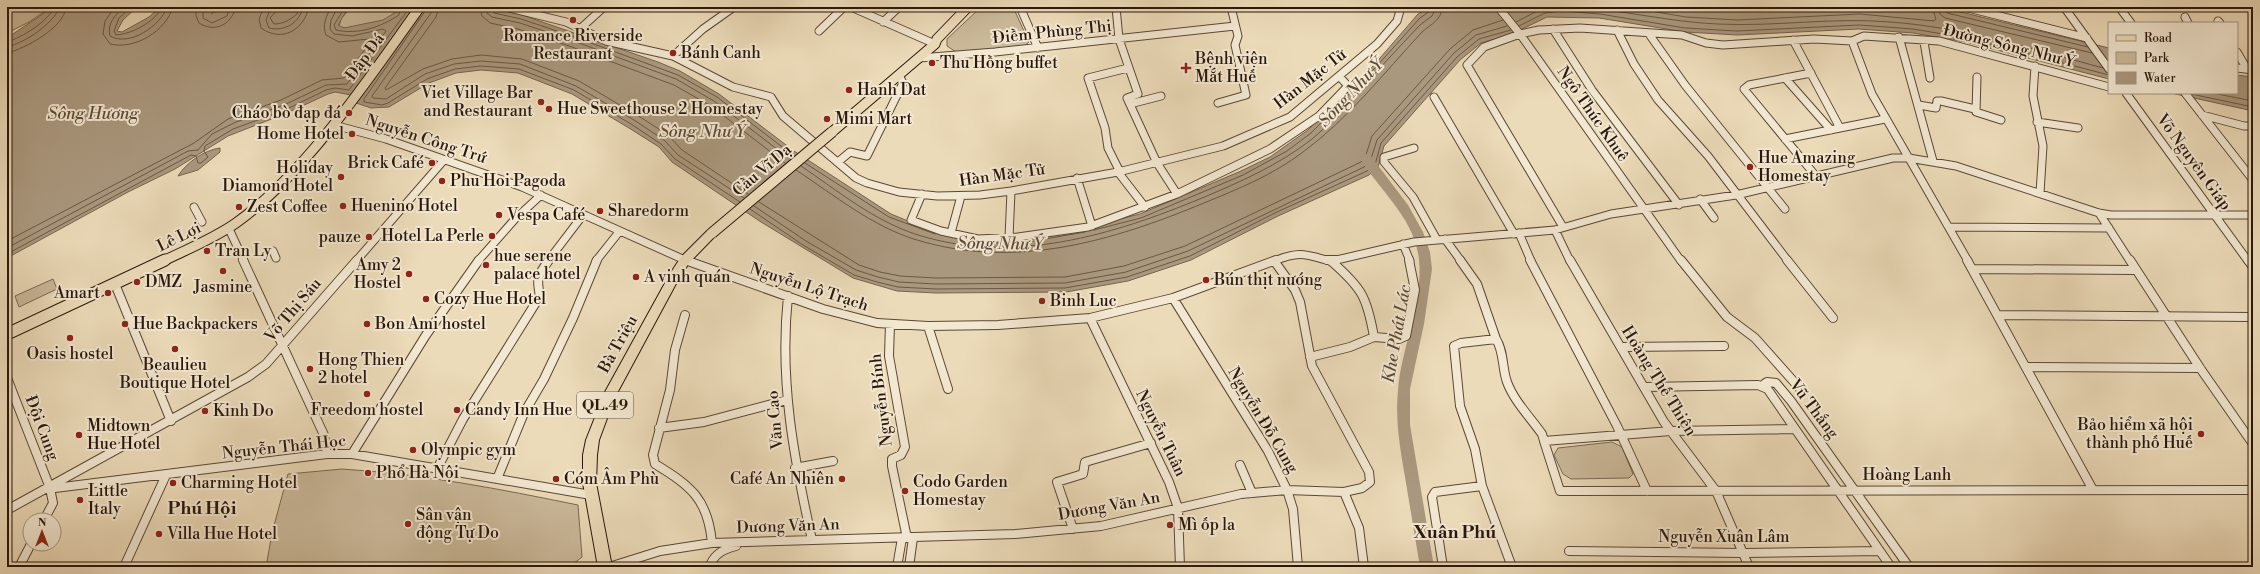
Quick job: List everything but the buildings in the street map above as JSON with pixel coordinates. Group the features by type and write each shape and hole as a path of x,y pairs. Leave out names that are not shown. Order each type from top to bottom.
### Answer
{"highway":[{"name":"Cầu Vĩ Dạ","path":"685,260 712,233 832,132"},
{"name":"Bà Triệu","path":"605,567 591,495 589,471 592,442 597,424 608,398 685,260"}],"main road":[{"name":"Đập Đá","path":"334,124 420,7"},
{"name":"QL.49","path":"832,132 935,44 937,39 968,7"},
{"name":"QL.49","path":"935,44 942,42 976,7"},
{"name":"Lê Lợi","path":"7,334 116,284 229,229 265,200 334,124"}],"street":[{"name":"Hàn Mặc Tử","path":"505,7 581,28 606,41 674,56 733,87 770,97 783,116 856,178 868,183 883,188 922,194 961,196 1012,192 1077,178 1119,172 1223,146 1290,117 1377,44 1397,21 1401,7"},
{"path":"581,28 604,7"},
{"path":"674,56 703,29 734,7"},
{"path":"819,31 844,7"},
{"path":"851,7 935,44"},
{"path":"883,22 900,7"},
{"path":"1020,7 1038,48"},
{"path":"1116,7 1119,39 1138,94 1128,101"},
{"path":"1218,103 1246,95 1234,45 1238,36 1231,7"},
{"name":"Ngô Thúc Khuê","path":"1498,7 1519,33 1642,210 1679,258 1715,300 1727,317 1755,338 1803,392"},
{"path":"1964,7 2088,40"},
{"path":"2064,7 2108,68"},
{"path":"2118,7 2130,22"},
{"name":"Điềm Phùng Thị","path":"919,58 1038,48 1235,26"},
{"path":"1553,29 1592,90 1679,205"},
{"name":"Đường Sông Như Ý","path":"1519,33 1553,29 1617,30 1649,34 1682,35 1695,38 1706,43 1723,45 1793,40 1852,41 1864,36 1900,37 1924,42 1939,41 2108,86"},
{"path":"1617,30 1634,64 1658,100 1708,156 1736,195 1833,318"},
{"name":"Hoàng Thế Thiện","path":"1519,33 1484,48 1467,65 1559,229 1580,280 1671,431 1716,491 1745,553 1749,567"},
{"path":"1649,34 1655,45 1674,67 1685,85 1766,188 1785,209"},
{"path":"1900,37 1933,161"},
{"path":"1793,40 1840,128"},
{"path":"1852,41 1872,94 1885,119 1949,227 2093,490"},
{"path":"1924,42 1930,78"},
{"path":"2238,53 2250,70"},
{"path":"2035,66 2033,96 2043,146 2040,193"},
{"path":"1128,68 1088,78 1105,128 1108,148 1119,172 1145,207"},
{"path":"2238,68 2250,70"},
{"path":"1811,73 1749,85 1744,89 1815,175"},
{"path":"838,162 850,152 867,156 903,83 899,75"},
{"path":"922,194 911,220 951,233 978,239 1009,238 1092,226 1177,194 1264,152 1298,132 1319,116 1348,86 1340,76"},
{"path":"1975,109 1978,101 1977,77"},
{"path":"1785,78 1831,130"},
{"name":"Võ Nguyên Giáp","path":"2127,94 2253,267"},
{"path":"2186,94 2253,180"},
{"path":"1128,101 1161,96"},
{"path":"1434,97 1516,234 1622,435 1647,491"},
{"path":"1919,105 1936,108 1937,101 1941,100 1975,109 1980,115 2000,120"},
{"path":"1128,101 1157,163 1177,194"},
{"path":"2202,115 2244,126 2253,126"},
{"path":"1785,139 1885,119"},
{"path":"2037,122 2078,128"},
{"name":"Nguyễn Công Trứ","path":"334,124 386,139 488,174 542,195 619,232 685,260"},
{"path":"1414,148 1397,155 1387,156 1384,158 1384,162 1413,197 1438,240 1476,284 1489,315 1496,339 1500,345 1506,379 1511,392 1542,434 1544,441 1671,431 1794,429"},
{"path":"1331,261 1414,242 1559,229 1611,214 1679,205 1700,199 1736,195 1870,162 1909,158 1933,161 1976,171 2099,213 2136,216 2253,215"},
{"name":"Võ Thị Sáu","path":"7,510 171,421 248,377 266,364 444,160"},
{"path":"1077,178 1092,226"},
{"path":"1009,238 1012,192"},
{"path":"352,454 426,335 474,265 515,219 542,195"},
{"path":"951,233 961,196"},
{"path":"1700,199 1714,218"},
{"path":"194,207 202,222"},
{"path":"2099,213 2200,368 2253,444"},
{"path":"437,469 463,419 540,296 536,281 544,265 583,215"},
{"path":"1949,227 2109,228"},
{"path":"229,229 284,345 296,378 324,435 327,454"},
{"path":"497,479 524,413 544,379 572,318 593,266 601,252 619,232"},
{"path":"1310,357 1350,347 1374,337 1399,339 1406,336 1414,308 1415,281 1413,268 1403,244"},
{"name":"Nguyễn Lộ Trạch","path":"685,260 849,317 890,324 928,326 998,325 1090,318 1173,298 1275,262 1292,254 1302,253 1331,261"},
{"path":"1331,261 1356,282 1365,296 1374,337"},
{"name":"Dương Văn An","path":"609,567 635,557 671,548 712,543 1015,534 1101,526 1252,493 1287,490 1344,492 1362,488 1370,482 1369,472 1312,366 1305,319 1300,302 1295,290 1275,262"},
{"path":"1972,269 2136,270"},
{"path":"116,284 171,421"},
{"name":"Văn Cao","path":"788,296 784,348 787,400 795,468 812,540"},
{"name":"Nguyễn Đỗ Cung","path":"1173,298 1268,451 1287,490 1293,509 1298,567"},
{"path":"685,315 675,350 670,390 654,450 655,464 689,487 706,507 712,526 712,543"},
{"path":"1998,315 2253,317"},
{"name":"Nguyễn Tuân","path":"1090,318 1169,482 1178,508 1180,567"},
{"name":"Nguyễn Bính","path":"890,324 890,356 905,447 901,454 892,459 892,466 907,538"},
{"path":"928,326 948,389"},
{"path":"1496,339 1461,343 1454,346 1460,406 1465,424 1475,449 1482,486 1512,567"},
{"path":"1621,347 1724,346"},
{"path":"2026,367 2200,368"},
{"name":"Đội Cung","path":"7,378 50,488 53,503 48,512"},
{"name":"Vũ Thắng","path":"1891,567 1765,388 1764,384 1769,381 1776,383 1783,391 1909,567"},
{"path":"1644,387 1758,386 1765,388"},
{"path":"659,428 704,422 787,400"},
{"name":"Hoàng Lanh","path":"1544,441 1560,491 2253,490"},
{"path":"1073,529 1057,482 1083,474 1085,462 1151,443"},
{"name":"Nguyễn Thái Học","path":"50,488 166,475 327,454 352,454 591,495"},
{"path":"795,468 833,461"},
{"path":"1240,465 1252,493"},
{"path":"124,567 166,475"},
{"path":"1443,567 1432,497 1436,492 1482,486"},
{"path":"1344,492 1355,514 1364,556 1364,567"},
{"path":"897,567 907,538"},
{"path":"907,538 909,567"},
{"path":"710,567 710,562 720,551 727,547 752,542"},
{"name":"Nguyễn Xuân Lâm","path":"1569,551 1745,553 1879,550"},
{"path":"19,567 27,552"}],"green space":[{"path":"7,7 51,7 29,22 7,33"},
{"path":"351,7 394,7 397,10 393,15 379,23 353,28 339,27 341,19"},
{"path":"981,7 1013,7 1029,42 1023,47 956,52 947,46 947,39"},
{"path":"53,279 57,289 19,307 15,296"},
{"path":"1612,442 1622,447 1633,474 1629,478 1571,479 1563,474 1554,455 1558,448"},
{"name":"Sân vận động Tự Do","path":"342,469 431,478 578,505 582,557 569,567 266,567 272,533 288,474"}],"water":[{"name":"Sông Hương","path":"53,7 137,7 123,20 117,31 122,32 149,17 160,7 217,7 211,14 223,7 351,7 345,13 338,25 344,28 383,20 396,12 397,10 394,7 415,7 351,95 335,92 328,94 287,113 228,136 175,169 128,192 7,258 7,38"},
{"name":"Sông Như Ý","path":"425,7 487,7 522,15 680,71 719,94 794,151 891,214 920,226 987,239 1072,231 1140,214 1270,157 1308,130 1374,65 1418,14 1430,7 1940,7 2108,48 2108,79 1966,42 1913,33 1859,29 1737,35 1685,32 1599,18 1547,17 1512,34 1481,43 1460,60 1384,146 1378,167 1369,175 1278,216 1191,260 1128,281 1066,292 936,293 897,291 853,278 761,222 672,162 659,147 629,128 572,94 518,73 481,70 456,73 429,83 389,107 371,108 356,103"},
{"path":"2238,75 2253,77 2253,111 2176,94 2238,94"},
{"path":"220,148 220,152 198,170 178,176 186,166 202,154"}],"waterway":[{"name":"Khe Phát Lác","path":"1366,158 1404,208 1417,232 1424,252 1426,269 1418,324 1404,389 1403,425 1427,567"}],"place":[{"name":"Romance Riverside Restaurant","path":"573,20"},
{"name":"Bánh Canh","path":"673,53"},
{"name":"Thu Hồng buffet","path":"932,63"},
{"name":"Bệnh viện Mắt Huế","path":"1186,68"},
{"name":"Hanh Dat","path":"849,90"},
{"name":"Viet Village Bar and Restaurant","path":"541,102"},
{"name":"Hue Sweethouse 2 Homestay","path":"549,109"},
{"name":"Cháo bò đạp đá","path":"349,113"},
{"name":"Mimi Mart","path":"827,119"},
{"name":"Home Hotel","path":"352,134"},
{"name":"Brick Café","path":"432,163"},
{"name":"Hue Amazing Homestay","path":"1750,167"},
{"name":"Holiday Diamond Hotel","path":"341,177"},
{"name":"Phu Hoi Pagoda","path":"442,181"},
{"name":"Huenino Hotel","path":"343,206"},
{"name":"Zest Coffee","path":"239,207"},
{"name":"Sharedorm","path":"600,211"},
{"name":"Vespa Café","path":"499,215"},
{"name":"Hotel La Perle","path":"492,236"},
{"name":"pauze","path":"369,237"},
{"name":"Tran Ly","path":"207,251"},
{"name":"hue serene palace hotel","path":"486,265"},
{"name":"Jasmine","path":"223,271"},
{"name":"Amy 2 Hostel","path":"409,274"},
{"name":"A vinh quán","path":"636,277"},
{"name":"Bún thịt nướng","path":"1206,280"},
{"name":"DMZ","path":"137,282"},
{"name":"Amart","path":"108,293"},
{"name":"Cozy Hue Hotel","path":"426,299"},
{"name":"Binh Luc","path":"1042,301"},
{"name":"Hue Backpackers","path":"125,324"},
{"name":"Bon Ami hostel","path":"367,324"},
{"name":"Oasis hostel","path":"70,338"},
{"name":"Beaulieu Boutique Hotel","path":"175,349"},
{"name":"Hong Thien 2 hotel","path":"310,369"},
{"name":"Freedom hostel","path":"367,394"},
{"name":"Candy Inn Hue","path":"457,410"},
{"name":"Kinh Do","path":"205,411"},
{"name":"Bảo hiểm xã hội thành phố Huế","path":"2201,434"},
{"name":"Midtown Hue Hotel","path":"79,435"},
{"name":"Olympic gym","path":"413,450"},
{"name":"Phổ Hà Nội","path":"368,473"},
{"name":"Cóm Âm Phù","path":"556,479"},
{"name":"Café An Nhiên","path":"842,479"},
{"name":"Charming Hotel","path":"173,483"},
{"name":"Codo Garden Homestay","path":"905,491"},
{"name":"Little Italy","path":"80,500"},
{"name":"Sân vận động Tự Do","path":"408,524"},
{"name":"Mì ốp la","path":"1170,525"},
{"name":"Villa Hue Hotel","path":"159,534"}],"district":[{"name":"Phú Hội","path":"202,508"},
{"name":"Xuân Phú","path":"1455,532"}]}
